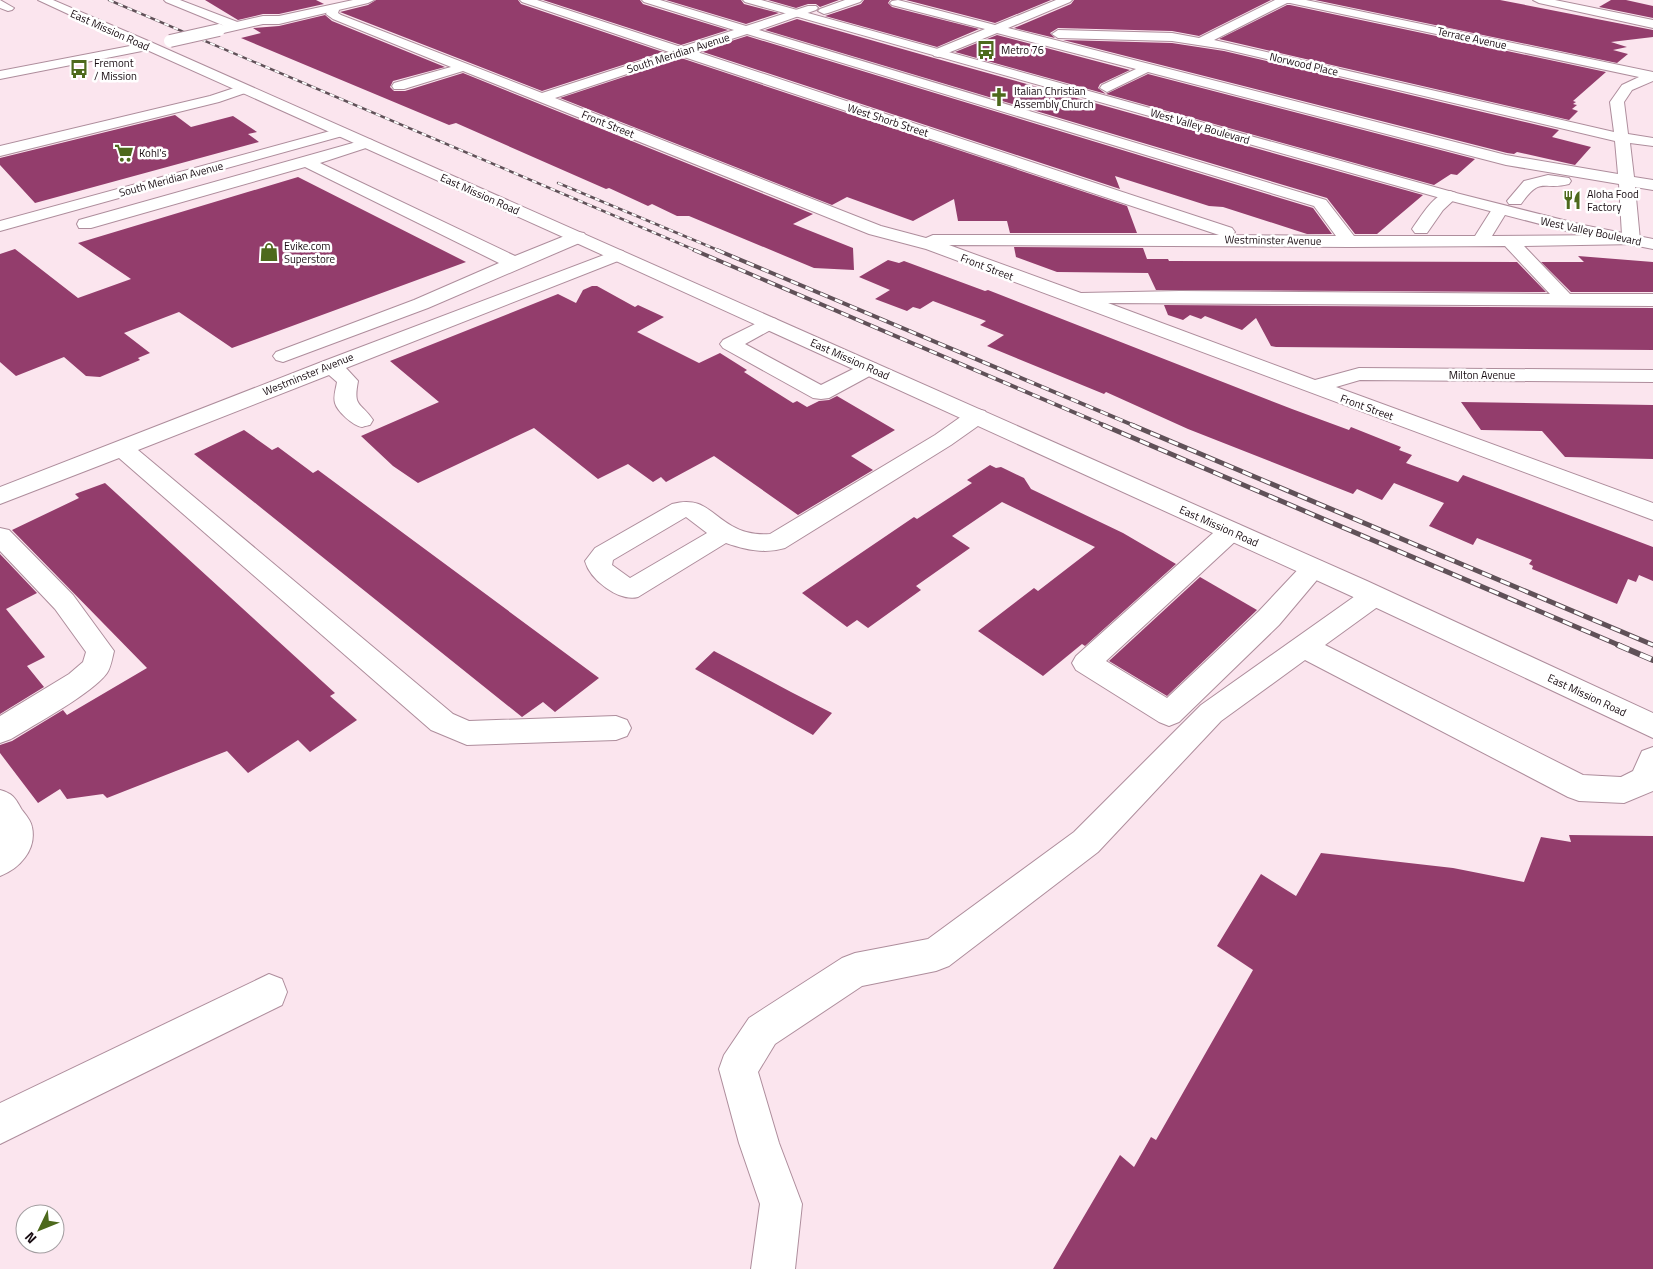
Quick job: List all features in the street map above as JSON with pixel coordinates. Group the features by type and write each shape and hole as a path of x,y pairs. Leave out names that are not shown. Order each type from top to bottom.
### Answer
{"street":[{"name":"East Mission Road","path":"44,0 578,237 1314,568 1653,726"},
{"path":"170,0 236,26"},
{"path":"263,20 270,16 346,0"},
{"path":"0,75 170,41 263,20 279,20 336,12 368,0"},
{"name":"West Shorb Street","path":"526,0 1249,239"},
{"path":"648,0 1320,203 1350,242"},
{"name":"West Valley Boulevard","path":"749,0 1450,196 1508,205"},
{"name":"West Valley Boulevard","path":"784,0 1253,129 1508,205 1630,234 1653,244"},
{"name":"South Meridian Avenue","path":"542,98 797,13 856,0"},
{"path":"938,52 1066,0"},
{"path":"1202,41 1284,0"},
{"name":"Terrace Avenue","path":"1290,0 1653,76"},
{"path":"1539,0 1653,24"},
{"path":"896,2 999,27 1056,44 1506,160 1653,185"},
{"name":"Norwood Place","path":"963,5 982,22 999,27 1054,34 1144,36 1202,41 1592,133 1653,142"},
{"name":"Front Street","path":"336,12 464,67 866,226 914,240 1653,512"},
{"path":"1034,53 1056,44"},
{"path":"0,80 100,59 146,46"},
{"path":"1513,62 1530,50"},
{"path":"399,86 464,67"},
{"path":"1107,88 1142,71"},
{"path":"1630,234 1627,181 1617,102 1620,92 1631,83 1653,76"},
{"path":"0,151 206,101 243,89"},
{"path":"1166,116 1178,114 1228,128 1253,129"},
{"name":"South Meridian Avenue","path":"0,226 342,132"},
{"path":"86,224 367,143"},
{"path":"306,162 514,263"},
{"path":"182,175 200,192"},
{"path":"1479,242 1508,205 1529,184 1538,180 1558,180 1590,185"},
{"path":"1426,236 1437,207 1450,196"},
{"name":"West Valley Boulevard","path":"1630,234 1653,232"},
{"name":"Westminster Avenue","path":"914,240 1249,239 1350,242 1403,241 1426,236 1479,242 1511,242 1630,234"},
{"path":"283,356 421,304 578,237"},
{"path":"1511,242 1564,298"},
{"name":"Westminster Avenue","path":"0,496 617,255"},
{"path":"1073,299 1180,296 1653,300"},
{"path":"377,321 399,339"},
{"path":"769,323 730,344 821,393 870,368"},
{"path":"331,366 348,381 345,395 346,404 362,420"},
{"name":"Milton Avenue","path":"1312,387 1359,374 1653,376"},
{"path":"725,533 761,545 776,542 935,445 977,416"},
{"path":"122,448 442,722 467,733 616,728"},
{"path":"1231,531 1086,663 1168,714 1269,618 1314,568"},
{"path":"0,536 64,602 100,651 96,667 79,682 0,731"},
{"path":"773,1269 781,1204 759,1143 738,1069 762,1031 855,970 936,954 1086,842 1210,713 1374,596"},
{"path":"1304,647 1579,788 1624,790 1645,780 1653,760"},
{"path":"0,803 16,828 14,848 0,862"},
{"path":"0,1124 269,992"}],"building":[{"path":"205,0 316,0 324,4 279,14 263,14 238,20"},
{"path":"376,0 518,0 521,4 663,52 542,91 340,12 368,5"},
{"path":"543,0 640,0 643,4 728,30 681,45"},
{"path":"666,0 741,0 744,4 779,13 746,24"},
{"path":"768,0 839,0 820,7 816,4 808,4 796,8"},
{"path":"864,0 890,0 888,3 892,7 979,29 937,47 825,16 861,4"},
{"path":"906,0 1051,0 995,23"},
{"path":"1074,0 1271,0 1199,36 1172,31 1058,28 1050,33 1055,38 1014,28 1071,4"},
{"path":"1315,0 1500,0 1653,30 1653,37 1611,42 1627,47 1613,50 1628,54 1617,63"},
{"path":"1611,0 1626,0 1653,6 1653,18 1599,7"},
{"path":"1287,5 1606,72 1573,101 1576,102 1573,104 1577,105 1572,109 1578,111 1569,120 1219,39"},
{"path":"325,15 332,21 445,67 393,81 390,87 394,91 405,91 463,73 813,214 793,224 853,248 854,270 814,268 689,216 677,216 652,204 648,206 456,123 449,125 241,38 261,33 253,28 279,26"},
{"path":"797,19 1423,195 1377,234 1355,234 1327,198 765,30"},
{"path":"997,35 1130,70 1100,84 1098,88 1106,94 955,52"},
{"path":"747,36 1313,208 1332,234 1307,234 1223,207 1209,206 1115,176 1120,189 700,51"},
{"path":"1063,40 1172,43 1224,51 1559,130 1552,137 1591,147 1575,165 1517,152 1514,154 1507,153"},
{"path":"681,58 1127,206 1137,233 1010,233 1007,221 958,221 954,199 913,221 847,197 832,205 560,98"},
{"path":"1148,74 1475,159 1457,175 1451,174 1434,185 1106,94"},
{"path":"175,115 191,127 233,116 257,132 248,134 259,142 35,203 0,165 0,158"},
{"path":"298,177 466,262 232,348 179,312 124,333 150,353 138,358 140,360 100,377 86,376 64,357 16,376 0,362 0,254 15,249 78,298 131,279 78,243"},
{"path":"1014,247 1143,248 1147,259 1168,259 1169,261 1517,262 1546,292 1156,290 1148,273 1057,272 1016,257"},
{"path":"1578,256 1653,262 1653,292 1571,292 1541,262 1584,262"},
{"path":"888,260 899,263 904,261 985,291 988,290 1292,409 1349,430 1351,427 1401,447 1399,450 1412,455 1406,463 1458,482 1463,475 1653,547 1653,581 1639,575 1636,582 1628,579 1617,604 1532,569 1533,566 1529,564 1532,560 1477,538 1473,545 1429,526 1444,503 1394,483 1382,500 1357,489 1353,494 1188,429 1106,392 1104,394 987,346 1004,335 980,325 986,321 933,301 920,309 913,307 907,311 875,299 890,290 859,277"},
{"path":"597,286 635,307 638,305 664,317 637,332 699,363 720,353 747,370 744,372 793,403 797,401 807,407 819,401 829,400 837,396 895,430 851,456 873,470 798,515 714,456 666,482 661,477 653,482 628,464 598,479 534,428 418,483 393,466 361,436 439,402 390,361 558,294 576,303 583,290"},
{"path":"1164,305 1653,308 1653,350 1276,347 1271,346 1256,318 1242,330 1205,316 1201,319 1190,315 1183,320 1168,315"},
{"path":"1461,402 1653,405 1653,459 1565,457 1542,431 1481,430"},
{"path":"244,430 272,450 278,447 313,473 318,470 599,678 555,712 543,702 522,717 194,454"},
{"path":"990,465 996,468 1001,467 1024,478 1031,489 1123,533 1176,564 1085,646 1082,644 1043,676 978,631 1034,588 1038,591 1095,547 1002,502 952,536 970,548 916,586 921,590 868,628 857,620 847,627 802,593 914,517 917,519 972,483 967,480"},
{"path":"105,483 335,693 330,696 357,720 310,752 298,740 248,773 227,751 107,798 103,794 67,799 60,789 38,803 0,753 0,745 12,741 63,710 67,715 147,668 12,530 79,498 75,494"},
{"path":"0,554 37,593 6,609 45,657 27,666 44,687 0,714"},
{"path":"1200,577 1257,610 1167,696 1109,661"},
{"path":"714,651 832,713 813,735 695,669"},
{"path":"1569,835 1653,836 1653,1269 1053,1269 1120,1155 1134,1167 1151,1137 1156,1140 1253,970 1217,946 1261,874 1296,896 1321,853 1453,868 1524,882 1541,837 1571,842"}],"railway":[{"path":"109,0 697,251"},
{"path":"558,183 720,251"},
{"path":"694,250 1106,426"},
{"path":"717,250 1135,426"},
{"path":"1103,425 1621,646"},
{"path":"1132,425 1653,645"},
{"path":"1618,645 1653,660"}],"place":[{"name":"Metro 76","path":"986,50"},
{"name":"Fremont / Mission","path":"79,69"},
{"name":"Italian Christian Assembly Church","path":"999,97"},
{"name":"Kohl's","path":"124,153"},
{"name":"Aloha Food Factory","path":"1572,200"},
{"name":"Evike.com Superstore","path":"269,252"}]}
